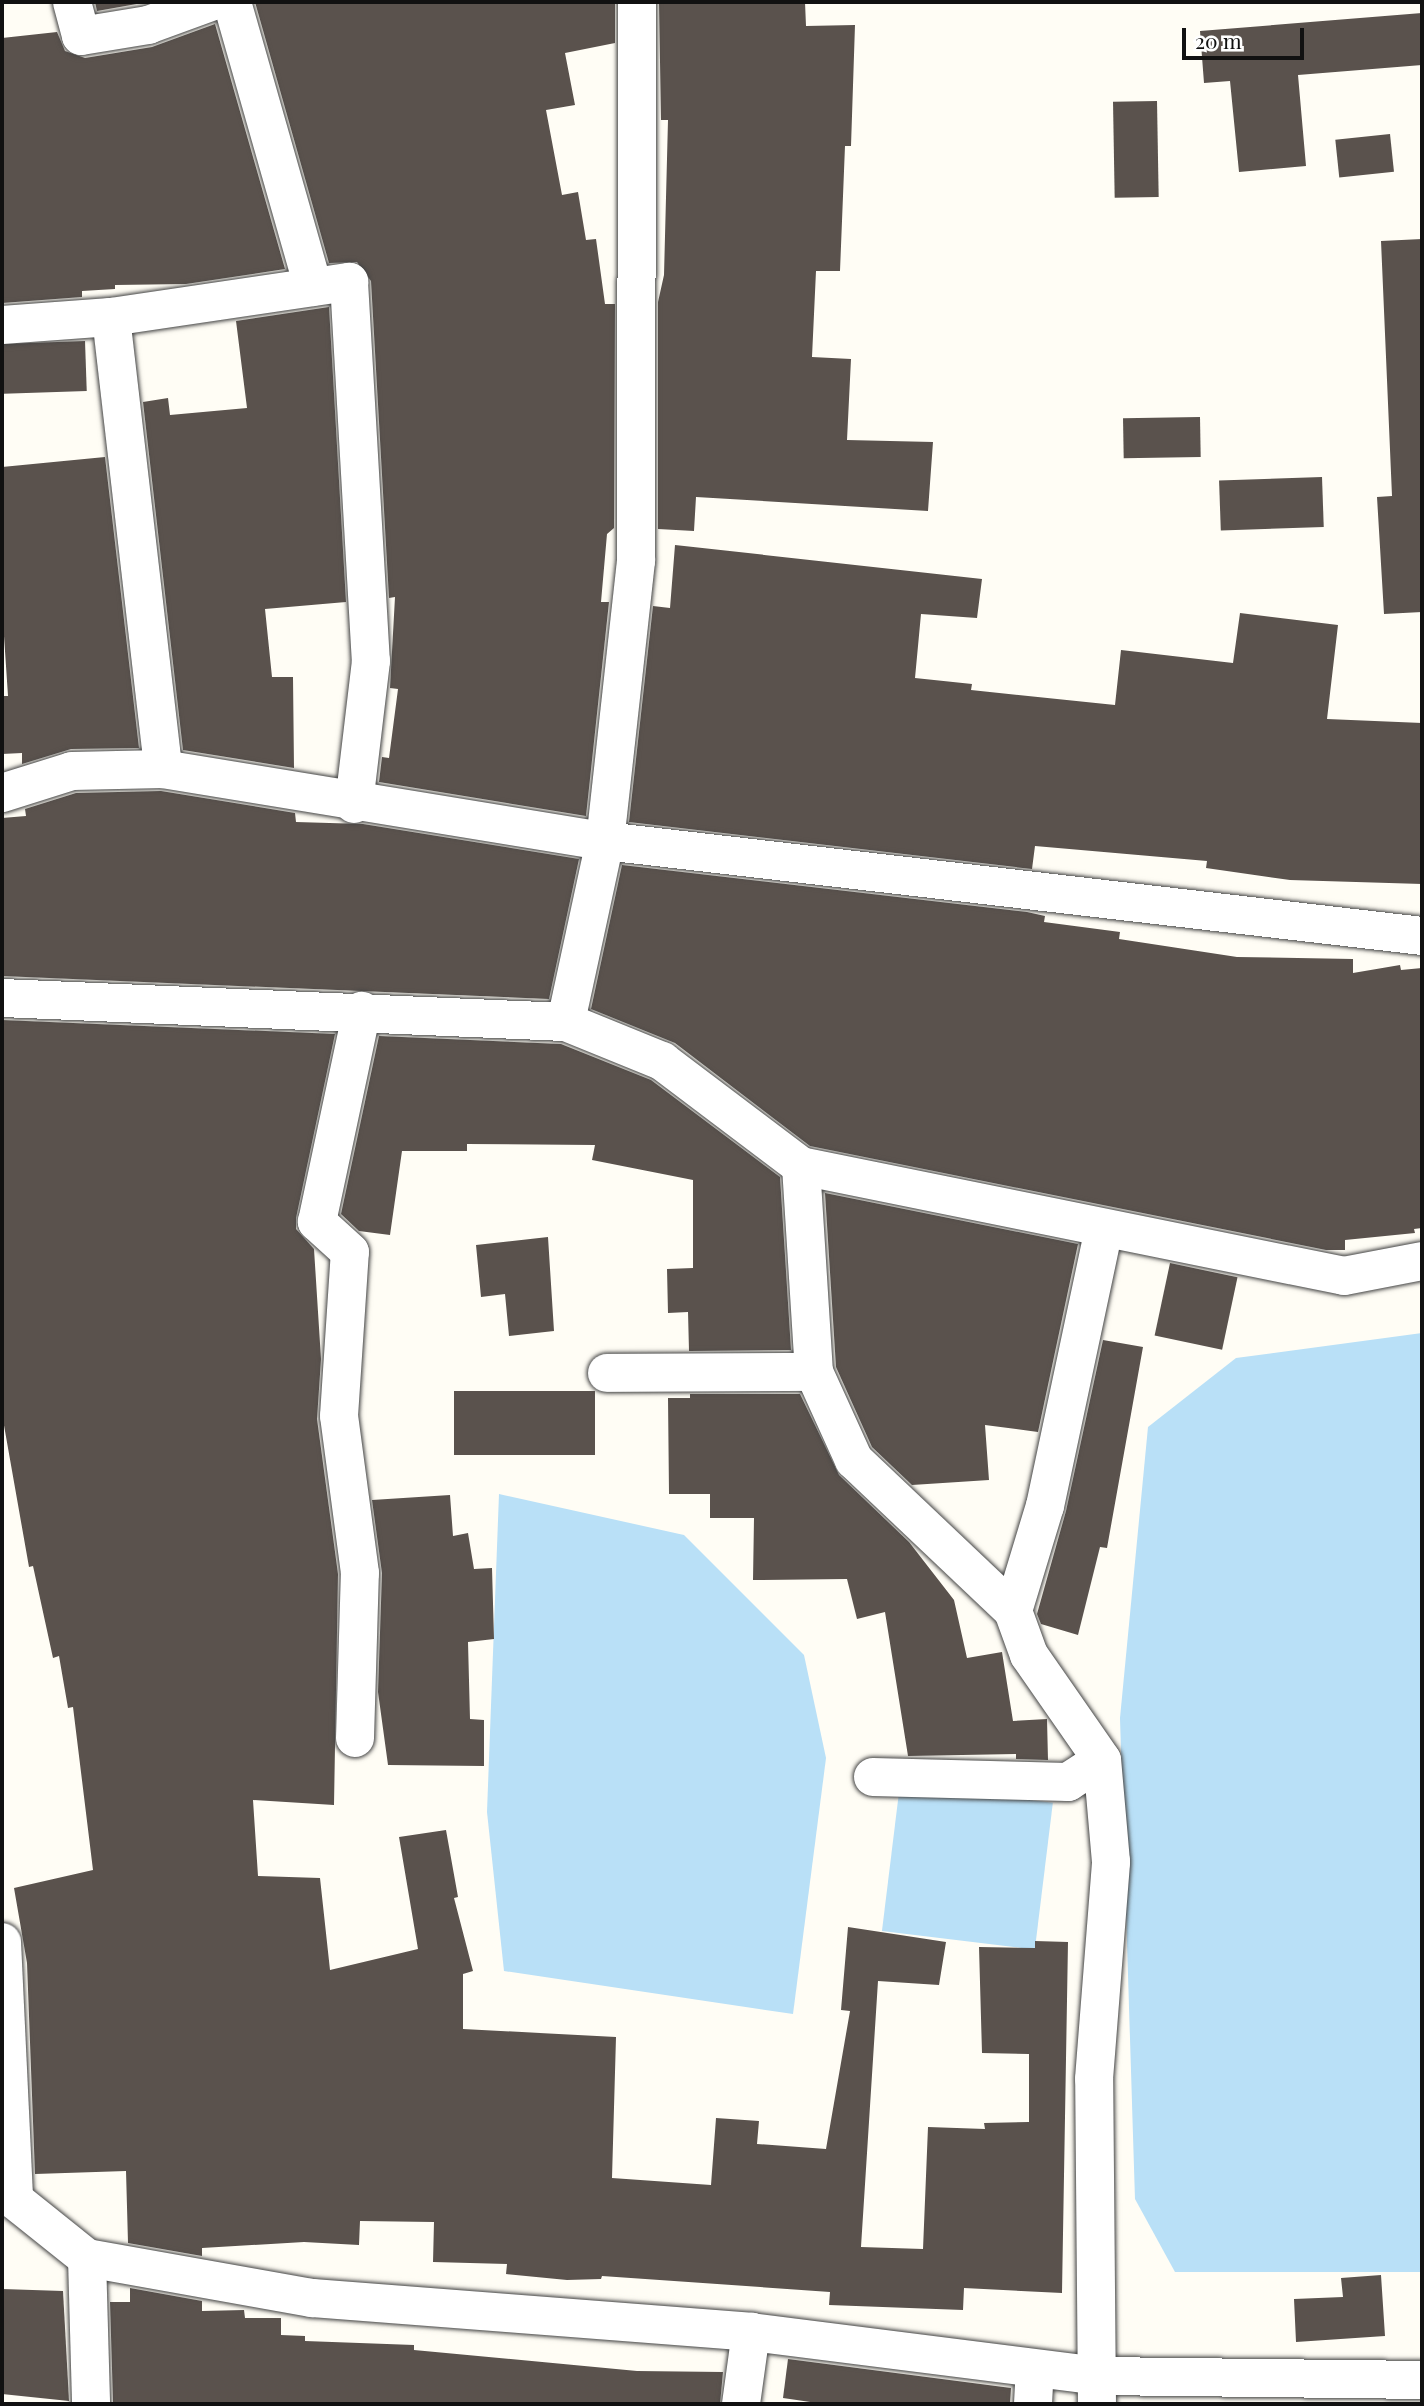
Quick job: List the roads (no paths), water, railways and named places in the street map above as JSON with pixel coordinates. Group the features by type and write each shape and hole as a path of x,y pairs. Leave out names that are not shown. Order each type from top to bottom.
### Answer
{"street":[{"path":"72,2 81,36 148,25 211,2"},
{"path":"232,2 313,286"},
{"path":"566,1021 605,841 636,561 637,2"},
{"path":"2,325 111,317 349,282 371,662 354,804"},
{"path":"111,317 163,769"},
{"path":"2,793 72,771 163,769 354,804 605,841 1422,936"},
{"path":"2,998 566,1021 662,1061 801,1166 1344,1276 1422,1261"},
{"path":"355,1738 360,1573 339,1416 350,1252 317,1222 362,1011"},
{"path":"801,1166 814,1372 855,1460 1013,1611 1029,1656 1102,1760 1111,1862 1094,2078 1098,2390"},
{"path":"1013,1611 1045,1506 1104,1229"},
{"path":"607,1373 814,1372"},
{"path":"873,1777 1068,1782 1102,1760"},
{"path":"2,1942 8,2195 87,2258 312,2298 751,2332 1034,2388 1098,2390 1422,2380"},
{"path":"87,2258 91,2404"},
{"path":"741,2404 751,2332"}],"water":[{"path":"1422,1333 1422,2272 1175,2272 1135,2199 1120,1718 1148,1427 1236,1358"},
{"path":"499,1494 684,1535 804,1655 826,1758 793,2014 504,1971 487,1812"},
{"path":"900,1784 1053,1803 1035,1950 882,1931"}]}
